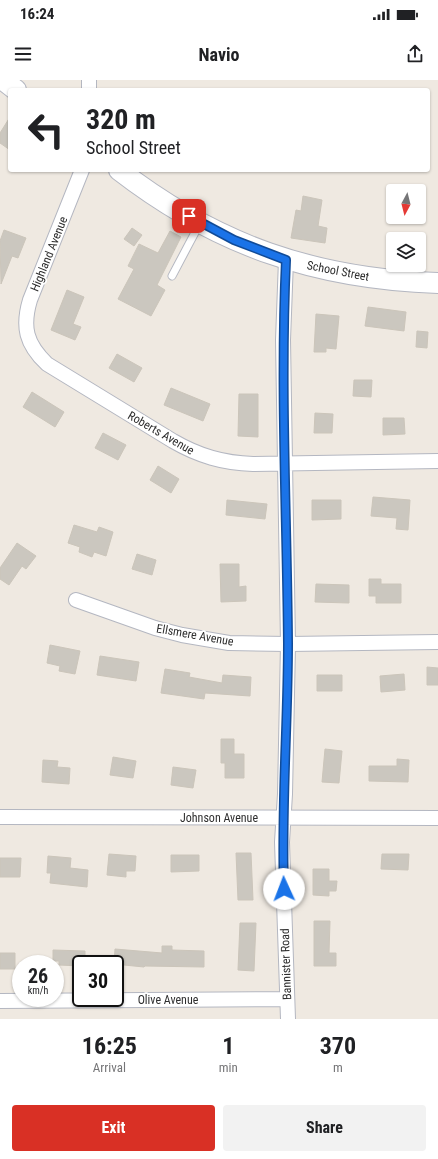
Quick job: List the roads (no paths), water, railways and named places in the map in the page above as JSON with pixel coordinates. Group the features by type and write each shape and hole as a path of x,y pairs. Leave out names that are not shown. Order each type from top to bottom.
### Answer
{"street":[{"path":"3,80 13,88"},
{"name":"Highland Avenue","path":"28,341 26,324 30,300 81,172"},
{"name":"School Street","path":"122,172 200,223 234,240 286,260 360,276 438,283"},
{"name":"Bannister Road","path":"286,260 283,313 288,644 285,794 283,818 288,1019"},
{"name":"Roberts Avenue","path":"28,341 41,358 60,374 193,452 231,462 285,464 438,461"},
{"name":"Ellsmere Avenue","path":"76,600 155,628 182,635 229,643 288,644 438,642"},
{"name":"Johnson Avenue","path":"0,817 438,818"},
{"name":"Olive Avenue","path":"0,1001 287,999"}],"lane":[{"path":"172,276 200,223"}]}
